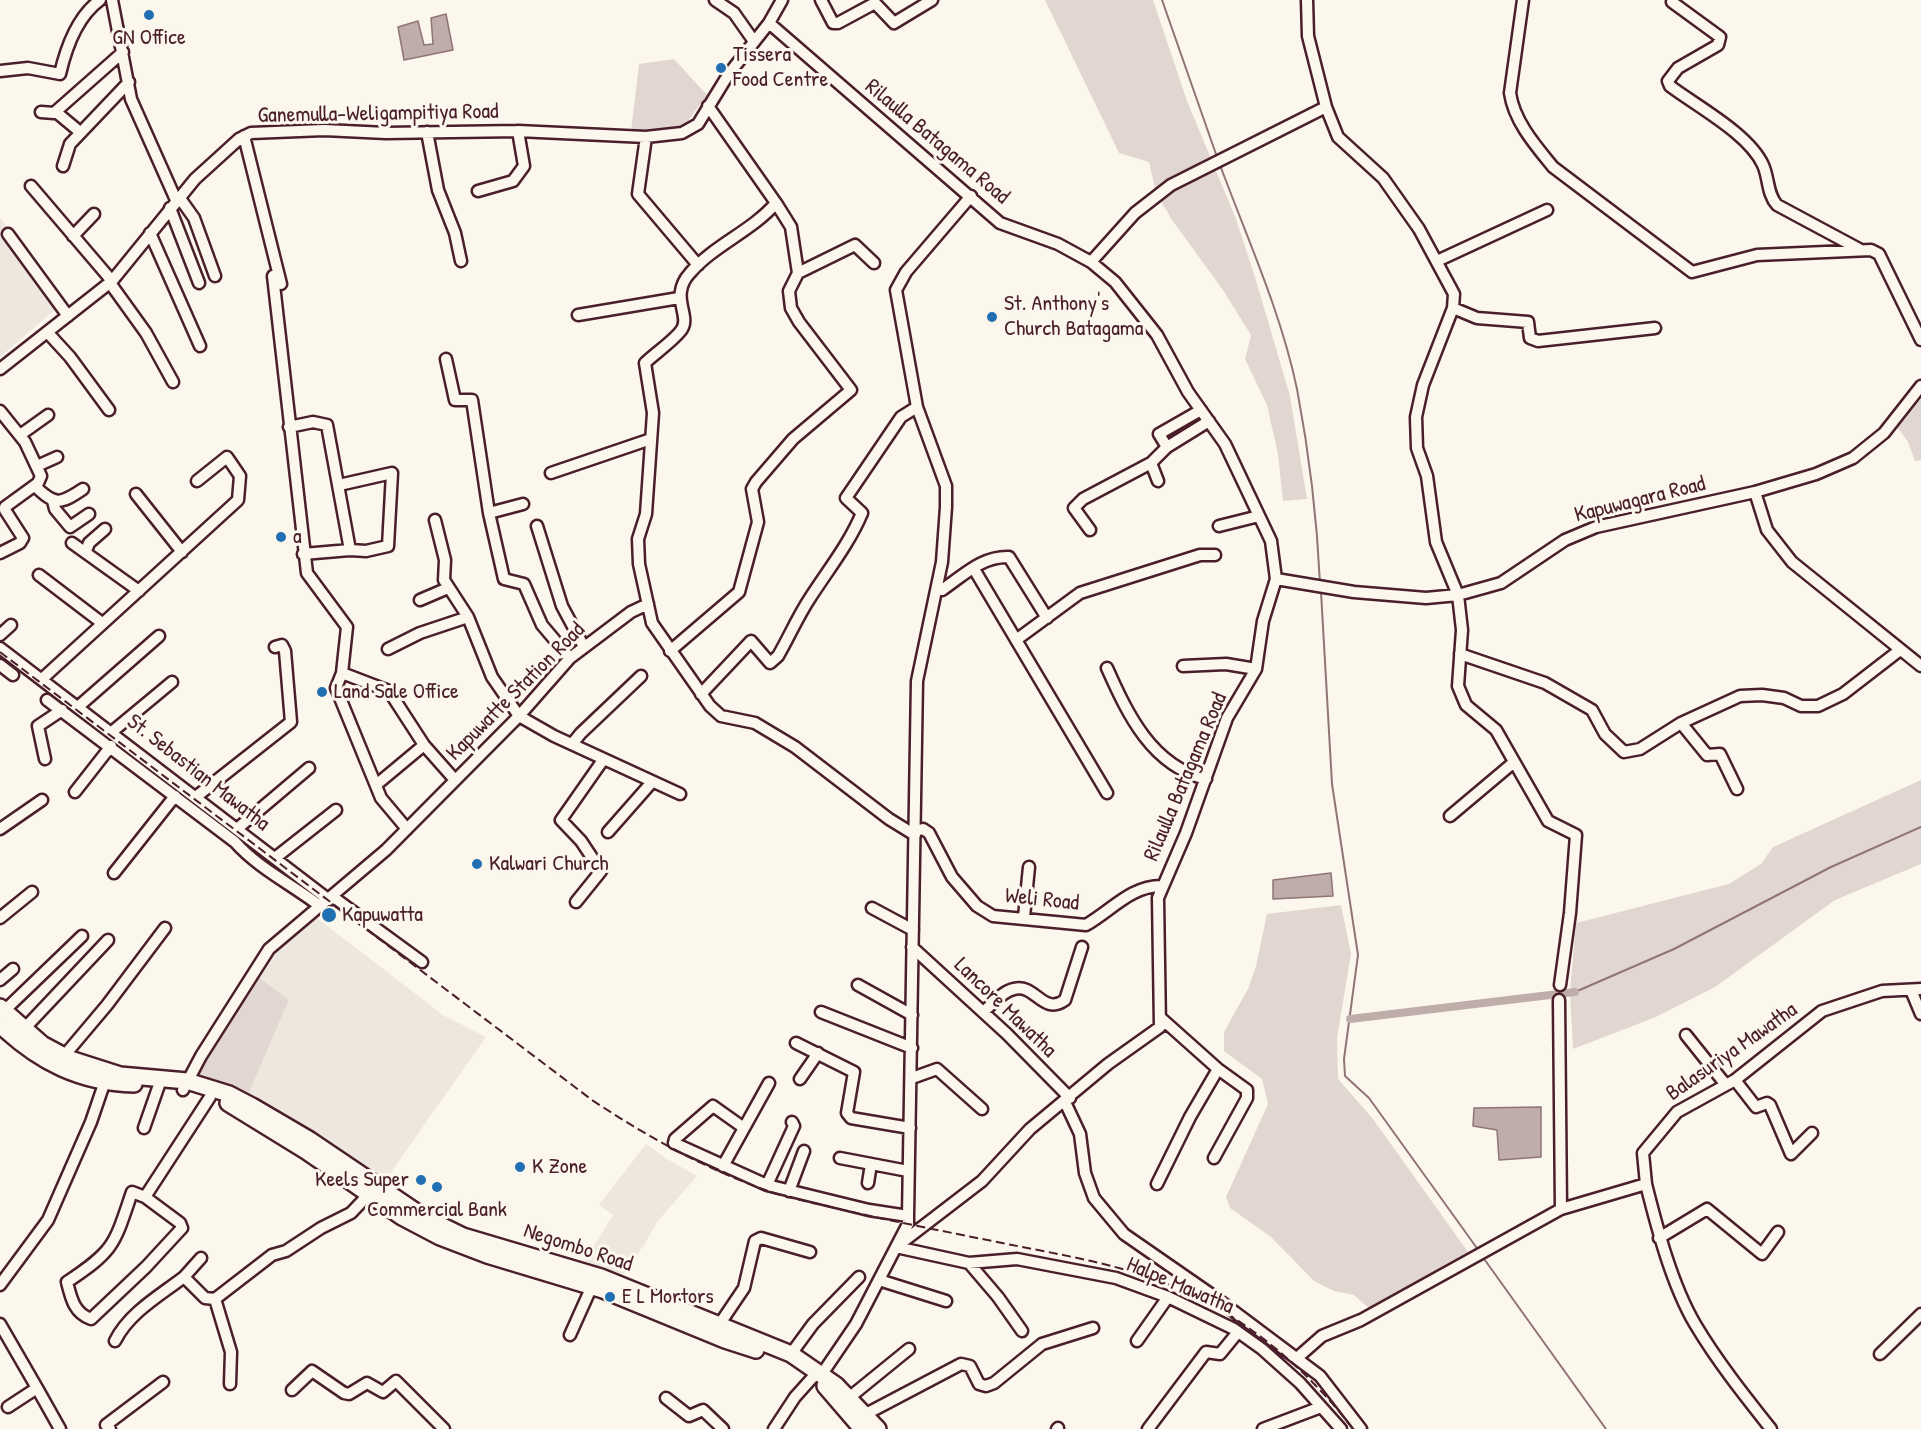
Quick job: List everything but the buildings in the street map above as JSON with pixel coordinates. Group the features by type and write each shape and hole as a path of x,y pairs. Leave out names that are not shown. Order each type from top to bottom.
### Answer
{"highway":[{"name":"Negombo Road","path":"1,1014 64,1056 120,1075 229,1094 275,1118 410,1208 448,1229 472,1239 601,1277 791,1354 864,1421 878,1429"},
{"name":"Negombo Road","path":"1,1014 25,1047 55,1066 104,1084 185,1086 226,1102 420,1228 460,1246 592,1286 724,1340 769,1354 817,1376 850,1397 864,1421"}],"street":[{"path":"0,71 28,68 60,74 66,52 81,22 100,0"},
{"path":"112,0 135,108 175,202 199,283"},
{"path":"715,0 734,13 753,40"},
{"name":"Ganemulla-Weligampitiya Road","path":"0,369 111,282 175,202 222,152 244,136 251,133 324,130 518,131 668,137 691,130 698,124 753,40 769,23 782,0"},
{"path":"821,0 833,23 838,23 875,3 894,22 932,0"},
{"path":"1307,0 1308,36 1326,108 1338,137 1383,178 1419,229 1454,294 1453,308 1423,385 1416,417 1417,448 1427,476 1436,542 1458,595 1462,630 1458,686 1466,705 1497,730 1513,763 1548,821 1576,835 1570,913 1560,985"},
{"path":"1523,0 1510,93 1512,108 1552,167 1692,272 1757,255 1859,249"},
{"path":"1672,2 1720,37 1718,45 1678,68 1668,81 1670,86 1745,141 1763,165 1773,200 1777,205 1859,249 1879,254 1921,340"},
{"name":"Rilaulla Batagama Road","path":"769,23 1000,222 1058,244 1091,261 1115,282 1157,335 1242,475 1271,541 1275,579 1263,621 1256,669 1227,718 1186,833 1161,886 1158,918 1162,1019"},
{"path":"56,112 123,52"},
{"path":"63,166 70,144 129,82"},
{"path":"670,651 739,592 758,522 752,489 756,482 793,439 851,390 799,322 791,308 789,291 798,273 791,227 708,106"},
{"path":"1091,261 1135,213 1171,185 1326,108"},
{"path":"41,112 56,112 80,132"},
{"path":"478,191 513,181 524,166 518,131"},
{"path":"427,132 438,190 455,233 461,261"},
{"path":"244,136 255,190 277,264 293,394"},
{"path":"646,137 638,194 698,265"},
{"path":"31,186 111,282 146,333 173,382"},
{"path":"774,1429 795,1398 817,1376 856,1324 908,1224 917,681 942,562 946,486 917,407 896,290 906,272 971,196"},
{"path":"175,202 194,218 215,276"},
{"path":"776,203 762,219 688,274 679,298 685,317 683,329 645,363 653,413 646,514 638,539 639,564 652,623 701,694 721,716 755,723 795,747 889,819 915,833"},
{"path":"1437,261 1547,210"},
{"path":"73,236 94,214"},
{"path":"150,233 200,346"},
{"path":"9,234 68,316"},
{"path":"798,273 855,245 874,263"},
{"path":"273,276 303,554 307,573 347,627 342,673 336,688 381,798 407,829"},
{"path":"578,315 679,298"},
{"path":"1453,308 1477,318 1528,322 1530,338 1538,341 1655,328"},
{"path":"48,333 70,357 109,410"},
{"path":"446,359 455,400 472,400 489,513 504,579 524,584 542,625 570,658"},
{"name":"Kapuwagara Road","path":"1275,579 1354,592 1426,598 1458,595 1501,583 1565,540 1596,527 1755,492 1816,474 1853,458 1884,432 1921,386"},
{"path":"701,694 751,641 770,663 778,656 809,599 837,559 858,521 861,513 846,498 901,417 917,407"},
{"path":"1167,447 1159,434 1201,410"},
{"path":"0,411 20,435 41,476 34,486 5,507 4,510 23,538 20,543 0,553"},
{"path":"20,435 48,415"},
{"path":"1090,530 1074,508 1083,499 1151,464 1167,447 1209,421"},
{"path":"289,427 313,422 327,425 350,550"},
{"path":"551,474 651,439"},
{"path":"37,466 57,457"},
{"path":"42,679 238,500 241,490 240,476 227,457 197,481"},
{"path":"1151,464 1158,481"},
{"path":"303,554 366,551 388,546 392,473 339,485"},
{"path":"34,486 53,501 55,509 70,527 88,514"},
{"path":"53,501 69,498 83,489"},
{"path":"1755,492 1767,530 1792,562 1921,666"},
{"path":"136,494 182,552"},
{"path":"489,513 523,504"},
{"path":"1219,526 1259,516"},
{"path":"435,520 445,560 444,580 468,617 492,677 519,716 603,760 680,794"},
{"path":"537,526 562,606 584,647"},
{"path":"86,551 89,543 105,529"},
{"path":"72,543 139,591"},
{"path":"1016,640 1080,593 1200,555 1215,555"},
{"path":"937,588 942,590 982,561 996,556 1010,557 1047,618"},
{"path":"974,569 1107,793"},
{"path":"39,575 102,623"},
{"path":"420,600 448,588"},
{"name":"Kapuwatte Station Road","path":"185,1086 269,949 331,898 407,829 519,716 570,658 630,612 648,604"},
{"path":"388,649 420,633 468,617"},
{"path":"0,635 11,625"},
{"path":"79,706 159,636"},
{"path":"197,796 291,722 285,651 282,645 275,647"},
{"name":"St. Sebastian Mawatha","path":"0,648 112,731 275,858 422,962"},
{"path":"1460,654 1545,683 1592,710 1605,734 1624,752 1640,749 1681,723 1740,696 1762,695 1784,698 1801,706 1818,706 1843,694 1900,650"},
{"path":"1183,666 1226,664 1256,669"},
{"path":"0,665 13,675"},
{"path":"1107,668 1120,699 1150,745 1164,760 1191,775 1206,779"},
{"path":"342,673 389,691 424,745 454,780"},
{"path":"573,744 581,733 641,676"},
{"path":"112,731 172,682"},
{"path":"47,700 111,746 235,842 252,861 268,868 320,906"},
{"path":"45,759 38,726 63,710"},
{"path":"1681,723 1707,755 1720,754 1737,789"},
{"path":"376,785 424,745"},
{"path":"75,792 111,746"},
{"path":"576,902 601,871 581,841 561,820 603,760"},
{"path":"1450,816 1513,763"},
{"path":"238,828 309,768"},
{"path":"608,832 652,782"},
{"path":"114,873 175,796"},
{"path":"0,830 42,800"},
{"path":"275,858 336,810"},
{"name":"Weli Road","path":"915,833 923,829 929,833 952,877 977,906 993,916 1024,917 1086,926 1135,890 1145,886 1161,886"},
{"path":"1024,917 1029,867"},
{"path":"0,918 32,892"},
{"path":"872,908 913,930"},
{"path":"64,1056 107,1005 165,928"},
{"path":"1,1014 82,936"},
{"path":"24,1029 108,939"},
{"name":"Lancore Mawatha","path":"912,947 983,1012 1067,1100"},
{"path":"983,1012 1008,991 1016,988 1023,989 1050,1006 1058,1005 1065,1000 1082,947"},
{"path":"0,980 13,969"},
{"path":"858,986 912,1015"},
{"path":"1916,989 1921,1014"},
{"name":"Balasuriya Mawatha","path":"1771,1429 1740,1390 1694,1322 1659,1238 1646,1184 1643,1153 1677,1112 1730,1083 1822,1011 1882,991 1916,989"},
{"path":"1559,1000 1561,1209"},
{"path":"821,1012 912,1048"},
{"path":"896,1247 982,1181 1030,1129 1107,1064 1156,1032 1162,1019 1218,1069 1242,1084 1247,1090 1247,1098 1214,1158"},
{"path":"1686,1035 1730,1083 1756,1107 1767,1103 1770,1105 1791,1154 1812,1133"},
{"path":"796,1043 854,1072 848,1113 851,1118 910,1128"},
{"path":"800,1079 818,1053"},
{"path":"1156,1184 1190,1117 1218,1069"},
{"path":"912,1078 937,1070 982,1109"},
{"path":"723,1166 770,1083"},
{"path":"0,1285 48,1220 91,1122 104,1084"},
{"path":"144,1128 159,1085"},
{"path":"145,1197 210,1097"},
{"path":"1067,1100 1080,1134 1085,1173 1094,1198 1124,1234 1320,1376 1361,1429"},
{"path":"744,1128 713,1106 674,1143 767,1185 908,1216"},
{"path":"767,1185 794,1126 792,1122"},
{"path":"789,1191 804,1151"},
{"path":"840,1158 908,1171"},
{"path":"868,1183 871,1164"},
{"path":"1297,1358 1322,1336 1361,1320 1561,1209 1646,1184"},
{"path":"132,1192 145,1197 180,1223 182,1228 146,1267 91,1319 81,1315 72,1300 67,1282 98,1262 115,1242 132,1192"},
{"path":"184,1277 205,1299 215,1299 272,1255 286,1251 321,1228 351,1213 369,1194"},
{"path":"1659,1238 1707,1209 1762,1254 1778,1232"},
{"path":"719,1326 744,1288 755,1241 761,1238 810,1252"},
{"name":"Halpe Mawatha","path":"896,1247 969,1263 1017,1259 1116,1278 1168,1297 1238,1332 1262,1348 1341,1429"},
{"path":"115,1341 131,1317 184,1277 201,1258"},
{"path":"969,1263 998,1297 1022,1331"},
{"path":"791,1354 813,1324 859,1276"},
{"path":"879,1280 946,1301"},
{"path":"570,1335 592,1286"},
{"path":"1137,1341 1168,1297"},
{"path":"215,1299 231,1352 230,1384"},
{"path":"1880,1354 1921,1314"},
{"path":"0,1324 60,1429"},
{"path":"864,1421 961,1364 970,1366 979,1384 986,1386 994,1383 1042,1344 1093,1328"},
{"path":"1148,1429 1206,1352 1220,1354 1238,1332"},
{"path":"850,1397 909,1349"},
{"path":"292,1390 312,1371 349,1394 367,1383 383,1392 396,1381 444,1429"},
{"path":"110,1429 106,1425 163,1382"},
{"path":"8,1407 37,1388"},
{"path":"666,1398 689,1416 703,1410 708,1412 723,1429"},
{"path":"1263,1429 1321,1407"}],"shaded area":[{"path":"1045,0 1153,0 1187,101 1236,219 1255,277 1290,396 1307,499 1283,501 1278,454 1267,405 1245,359 1251,335 1156,193 1149,162 1119,153"},
{"path":"446,14 453,50 404,60 398,27 418,21 424,45 433,44 431,18"},
{"path":"674,59 707,95 684,126 663,131 631,132 639,64"},
{"path":"0,217 60,305 0,357"},
{"path":"1921,393 1921,460 1915,461 1908,442 1895,424"},
{"path":"1921,780 1921,864 1835,900 1715,987 1656,1017 1573,1049 1570,992 1576,923 1729,884 1761,864 1773,847"},
{"path":"1331,873 1333,896 1273,899 1273,880"},
{"path":"1341,905 1351,954 1337,1038 1338,1079 1373,1119 1468,1252 1369,1308 1354,1295 1334,1291 1314,1281 1271,1237 1230,1208 1226,1197 1268,1104 1262,1079 1224,1051 1224,1032 1248,989 1256,966 1267,914"},
{"path":"313,915 443,1015 486,1037 382,1185 248,1095 289,1000 257,976 274,949"},
{"path":"257,976 289,1000 248,1095 195,1080 232,1013"},
{"path":"1541,1107 1541,1157 1499,1160 1497,1130 1473,1126 1474,1108"},
{"path":"646,1144 697,1176 657,1222 644,1245 619,1279 582,1265 613,1215 599,1205"}],"waterway":[{"path":"1162,0 1217,157"},
{"path":"1220,165 1273,304 1297,389 1309,461 1320,583"},
{"path":"1321,592 1332,784 1358,955 1344,1059 1345,1076 1369,1098 1479,1251"},
{"path":"1575,992 1674,949 1831,867 1921,827"},
{"path":"1350,1019 1575,992"},
{"path":"1482,1256 1606,1429"}],"railway":[{"path":"0,652 592,1100 636,1128 704,1164 777,1194 894,1221 1089,1261 1128,1270 1165,1283 1219,1309 1269,1343 1314,1384 1353,1429"}],"place":[{"name":"GN Office","path":"149,15"},
{"name":"Tissera Food Centre","path":"721,68"},
{"name":"St. Anthony's Church Batagama","path":"992,317"},
{"name":"a","path":"281,537"},
{"name":"Land Sale Office","path":"322,692"},
{"name":"Kalwari Church","path":"477,864"},
{"name":"Kapuwatta","path":"329,915"},
{"name":"K Zone","path":"520,1167"},
{"name":"Keels Super","path":"421,1180"},
{"name":"Commercial Bank","path":"437,1187"},
{"name":"E L Mortors","path":"610,1297"}]}
